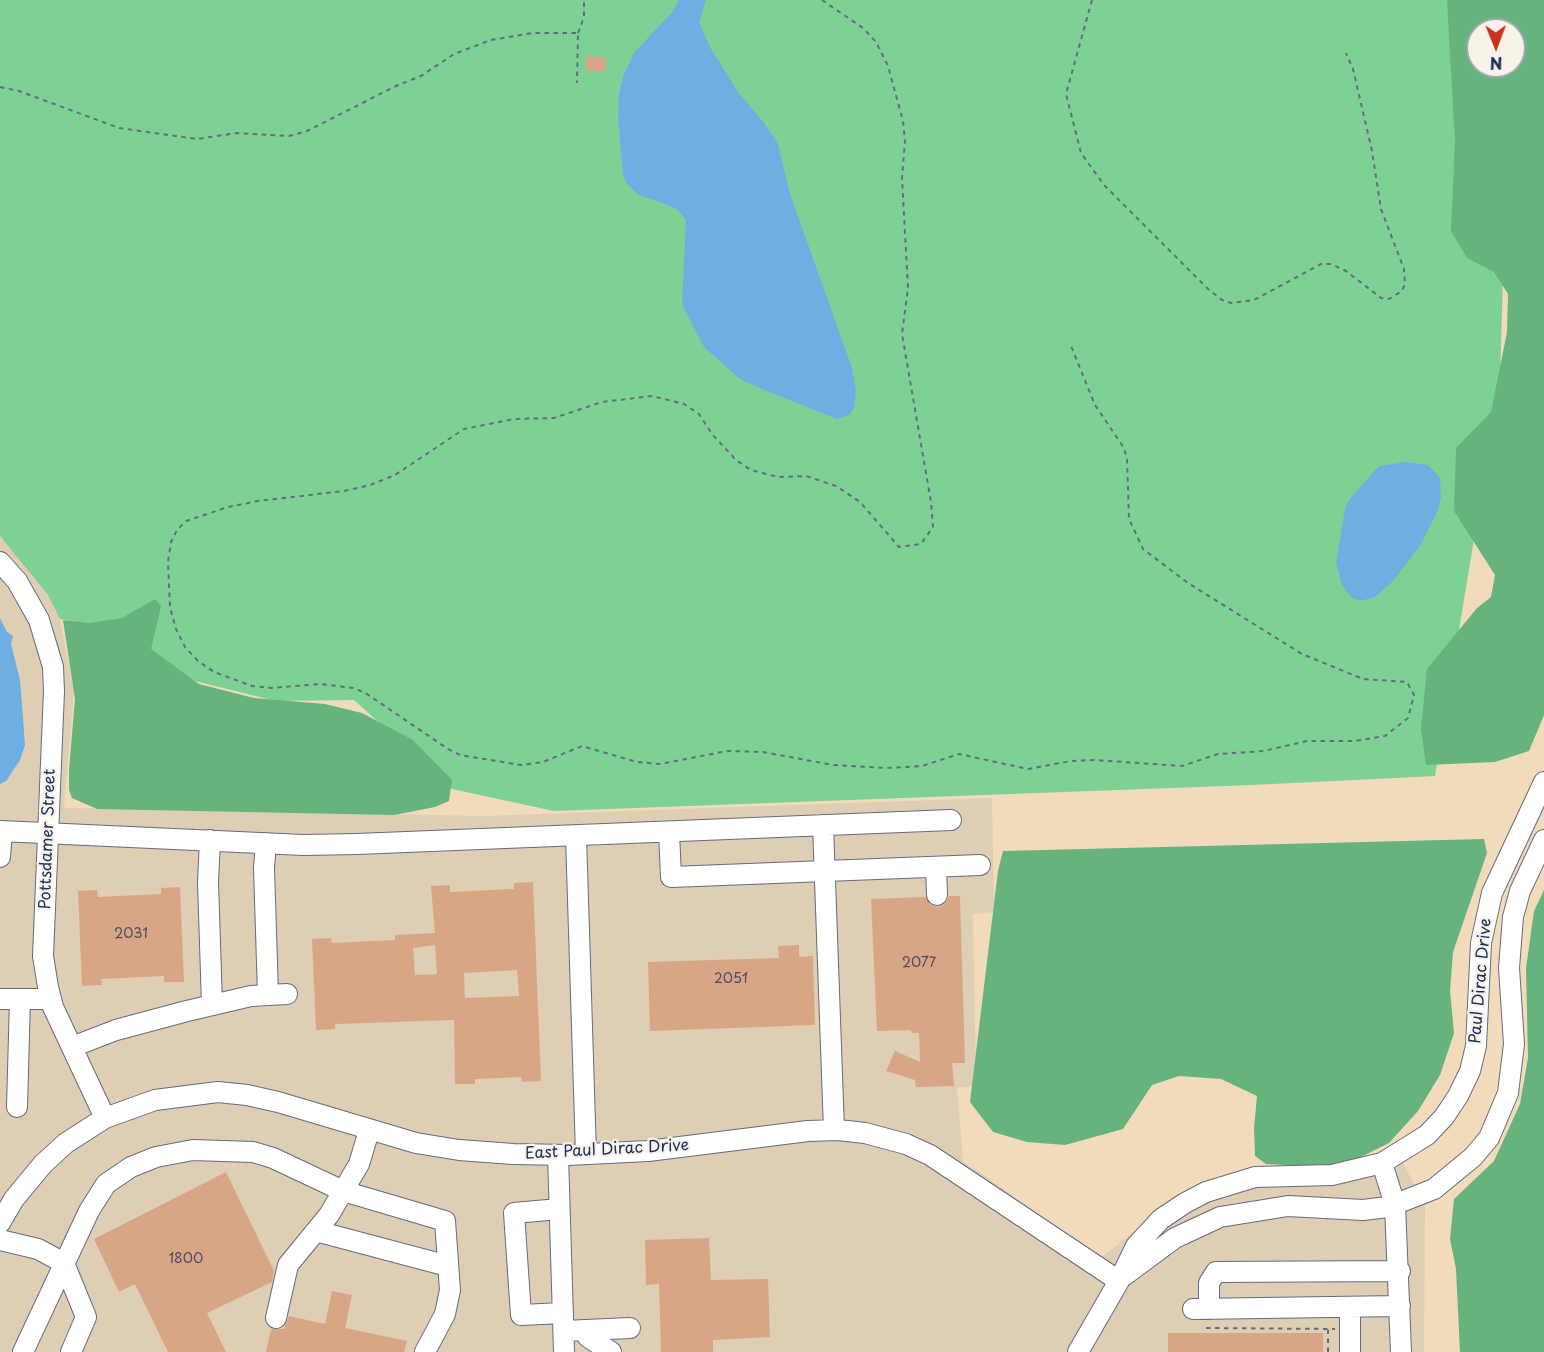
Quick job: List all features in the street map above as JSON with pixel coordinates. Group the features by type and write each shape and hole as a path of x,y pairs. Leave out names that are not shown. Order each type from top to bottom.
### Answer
{"street":[{"name":"Pottsdamer Street","path":"0,562 17,581 35,612 47,644 52,667 54,691 43,956 51,999 105,1118"},
{"name":"Paul Dirac Drive","path":"1119,1281 1136,1246 1147,1232 1161,1219 1206,1192 1255,1178 1332,1175 1382,1163 1405,1151 1432,1129 1458,1096 1470,1071 1479,1021 1478,969 1484,918 1501,870 1544,782"},
{"path":"0,856 1,831 266,843 364,844 951,820"},
{"path":"823,825 834,1130"},
{"path":"669,832 671,878 980,865"},
{"path":"576,836 586,1154"},
{"path":"210,840 208,882 212,1005"},
{"name":"Paul Dirac Drive","path":"1119,1281 1136,1265 1175,1238 1220,1217 1288,1206 1363,1210 1395,1205 1434,1189 1455,1174 1489,1138 1500,1116 1513,1068 1509,968 1513,917 1520,891 1544,840"},
{"path":"72,1047 116,1030 212,1005 251,996 278,994 264,868 266,843"},
{"path":"936,867 937,895"},
{"path":"0,999 51,999"},
{"path":"17,1107 21,999"},
{"name":"East Paul Dirac Drive","path":"0,1223 14,1199 43,1164 66,1143 105,1118 155,1100 218,1092 247,1095 278,1102 369,1131 459,1150 558,1155 648,1151 834,1130 888,1138 930,1155 1119,1281"},
{"path":"276,1318 288,1265 316,1231 343,1191 359,1164 369,1131"},
{"path":"23,1352 89,1211 106,1184 132,1167 156,1157 193,1150 253,1152 273,1158 343,1191 445,1221 450,1290 445,1314 425,1352"},
{"path":"558,1155 564,1352"},
{"path":"1382,1163 1395,1205 1400,1271 1401,1352"},
{"path":"559,1209 514,1213 521,1315 563,1322 584,1330 630,1328"},
{"path":"316,1231 448,1266"},
{"path":"0,1240 38,1249 64,1263 86,1317 71,1352"},
{"path":"1400,1271 1216,1272 1209,1283 1203,1315 1400,1306"},
{"path":"1078,1352 1119,1281"},
{"path":"1350,1307 1350,1352"},
{"path":"584,1330 588,1337 611,1352"}],"path":[{"path":"577,83 578,33 585,17 584,0"},
{"path":"822,0 863,28 876,42 888,66 903,121 905,141 902,178 908,288 902,334 931,502 933,527 921,544 899,547 860,502 836,486 806,476 778,477 751,470 736,460 712,434 699,414 684,404 652,396 602,402 554,418 514,419 464,429 395,475 370,485 344,491 258,501 228,507 186,521 177,530 171,542 168,562 170,607 176,629 185,647 198,661 214,672 252,686 271,688 320,684 354,688 367,694 454,752 521,765 543,762 582,746 637,762 660,764 727,751 763,752 833,765 885,768 922,766 959,754 1028,769 1082,761 1182,766 1218,754 1264,751 1307,741 1355,741 1385,736 1408,718 1414,695 1407,682 1363,679 1302,654 1188,583 1143,549 1129,519 1124,448 1095,405 1071,346"},
{"path":"1092,0 1066,94 1081,153 1104,185 1208,289 1222,300 1231,303 1254,300 1322,264 1331,264 1346,271 1381,298 1389,299 1402,291 1405,284 1404,269 1381,209 1372,151 1353,69 1346,53"},
{"path":"0,87 19,91 119,128 152,135 197,139 237,133 289,136 324,125 396,86 421,76 454,54 491,40 532,33 578,33"},
{"path":"1203,1315 1328,1329 1350,1329"},
{"path":"1328,1329 1328,1352"}],"shaded area":[{"path":"0,536 48,595 60,619 74,691 64,808 484,816 992,798 994,912 973,914 976,1086 957,1088 963,1163 978,1171 1089,1251 1103,1256 1170,1204 1350,1165 1394,1146 1425,1205 1424,1352 0,1352"}],"green space":[{"path":"0,0 1511,0 1491,18 1466,18 1466,78 1509,78 1500,381 1435,776 554,811 452,789 354,700 276,701 162,673 136,631 60,619 48,595 0,536"},
{"path":"1447,0 1544,0 1544,715 1529,751 1495,762 1426,765 1421,729 1427,669 1477,608 1491,597 1495,575 1454,511 1456,448 1491,412 1507,332 1508,294 1494,272 1467,258 1451,231 1455,141"},
{"path":"155,599 161,606 151,649 199,684 254,698 325,704 362,713 413,740 452,780 449,801 435,807 394,815 97,809 72,798 69,790 69,770 75,699 63,620 90,623 122,618"},
{"path":"1484,839 1487,853 1453,952 1450,991 1454,1033 1440,1075 1418,1111 1389,1143 1357,1159 1321,1167 1266,1164 1255,1156 1254,1128 1257,1096 1221,1079 1179,1076 1152,1085 1123,1129 1065,1145 1027,1142 993,1132 970,1102 998,871 1003,851"},
{"path":"1544,890 1544,1352 1460,1352 1456,1269 1450,1239 1454,1199 1494,1161 1520,1104 1528,1058 1526,968 1534,911"}],"water":[{"path":"679,0 706,0 699,22 711,49 738,92 765,124 778,144 790,194 852,368 856,392 854,408 849,415 837,419 740,379 704,347 682,304 686,220 678,210 639,195 627,184 623,175 618,117 619,93 624,74 634,53 672,12"},
{"path":"1406,462 1428,465 1440,478 1441,497 1438,510 1420,546 1392,582 1375,597 1360,601 1352,598 1342,585 1336,563 1345,509 1349,500 1379,466"},
{"path":"0,618 7,632 13,636 11,644 20,680 25,745 20,760 6,781 0,784"}],"building":[{"path":"587,56 606,58 605,72 585,70"},
{"path":"533,882 541,1081 522,1082 521,1077 475,1079 475,1084 455,1084 454,1020 335,1024 335,1029 316,1030 312,939 331,938 332,943 395,940 395,935 435,933 431,886 450,885 450,892 514,889 514,883","holes":["435,945 437,974 415,975 413,948","517,970 519,996 465,998 464,973"]},
{"path":"180,887 184,982 164,982 164,976 101,979 102,985 82,986 78,891 97,890 98,897 161,894 161,888"},
{"path":"949,896 960,896 965,1063 952,1063 954,1086 916,1087 915,1080 886,1071 895,1051 920,1062 919,1033 912,1033 911,1030 877,1031 871,899 925,897 931,905 938,907 944,905"},
{"path":"799,945 799,957 813,956 815,1025 650,1031 648,962 779,958 778,946"},
{"path":"226,1172 274,1271 272,1282 207,1313 226,1352 168,1352 135,1284 119,1292 94,1239"},
{"path":"709,1238 711,1280 768,1279 770,1337 713,1340 713,1352 661,1352 659,1284 646,1285 645,1240"},
{"path":"332,1291 352,1295 345,1328 407,1341 404,1352 266,1352 271,1329 284,1329 289,1316 325,1324"},
{"path":"1168,1333 1323,1333 1323,1352 1168,1352"}]}
